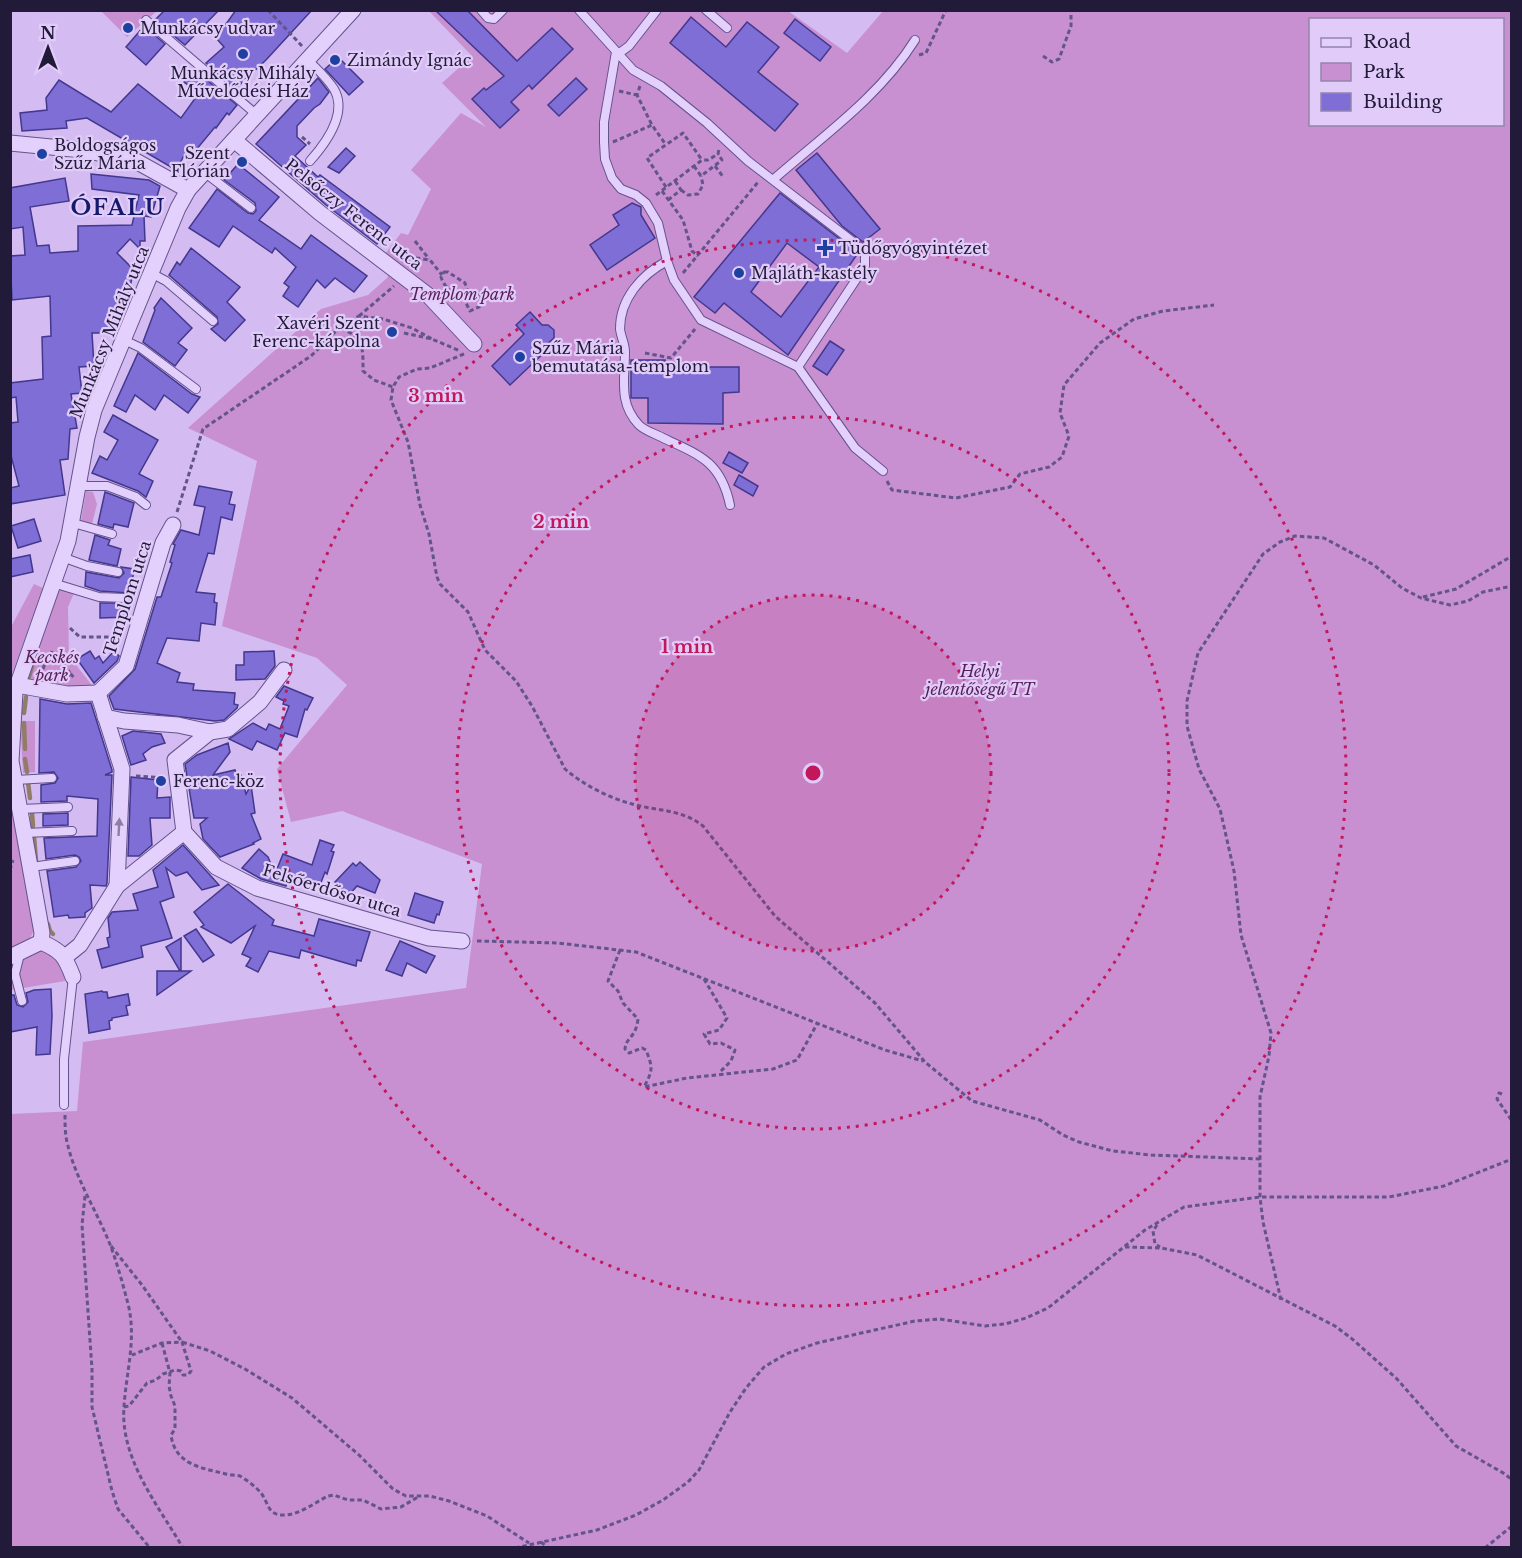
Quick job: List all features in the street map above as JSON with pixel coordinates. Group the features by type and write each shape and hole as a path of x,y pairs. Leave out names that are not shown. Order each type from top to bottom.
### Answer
{"street":[{"name":"Munkácsy Mihály utca","path":"41,942 42,933 31,867 11,762 12,723 17,685 73,523 87,437 94,410 178,208 188,190 353,10"},
{"name":"Pelsőczy Ferenc utca","path":"234,140 320,213 429,296 470,348"},
{"path":"10,143 111,154 134,160 188,190"},
{"name":"Templom utca","path":"98,693 126,666 163,543 175,519"},
{"path":"105,717 124,721 178,725 210,732 228,729 260,702 284,670"},
{"path":"17,685 67,694 98,693 122,769 117,886"},
{"path":"65,957 80,945 117,886 184,832 175,760 210,732"},
{"name":"Felsőerdősor utca","path":"184,832 216,867 257,888 429,939 462,941"},
{"path":"15,956 41,942 55,948 65,957 73,977"}],"lane":[{"path":"481,10 488,18 494,19 503,10"},
{"path":"579,10 633,70 670,93 765,173 865,251 865,266 798,368"},
{"path":"617,53 629,46 657,10"},
{"path":"706,10 728,28"},
{"path":"146,20 257,115"},
{"path":"774,179 874,92 903,59 915,40"},
{"path":"617,53 604,122 605,159 612,178 621,189 636,195 646,203 658,223 667,261 675,280 702,320 798,368 855,448 883,471"},
{"path":"310,58 338,96 338,115 325,143 310,161"},
{"path":"204,171 251,208"},
{"path":"667,261 653,269 631,291 622,310 620,331 625,349 623,394 632,416 641,427 697,454 719,472 730,505"},
{"path":"151,273 166,281 213,321"},
{"path":"124,340 141,348 196,389"},
{"path":"80,486 107,486 136,497 146,505"},
{"path":"73,523 112,534"},
{"path":"62,557 87,566 118,572"},
{"path":"53,583 99,597 125,598"},
{"path":"15,780 52,778"},
{"path":"21,809 69,807"},
{"path":"25,834 72,831"},
{"path":"31,867 75,861"},
{"path":"15,956 15,974 22,1001"},
{"path":"64,1105 64,1059 73,977"}],"path":[{"path":"268,10 310,58"},
{"path":"903,59 926,53 946,10"},
{"path":"1043,56 1052,62 1059,59 1071,26 1071,10"},
{"path":"611,89 638,95"},
{"path":"640,100 666,145"},
{"path":"604,142 609,143 652,124"},
{"path":"666,187 647,158 683,133 702,160"},
{"path":"302,137 308,143"},
{"path":"701,176 722,160 718,154 720,141"},
{"path":"656,195 702,160 708,160 718,154"},
{"path":"675,181 688,195 698,194 704,185 694,166"},
{"path":"715,166 724,178"},
{"path":"675,280 685,272 765,173"},
{"path":"668,200 681,190"},
{"path":"662,191 683,220 692,251 698,256"},
{"path":"415,242 442,274 442,280 455,295 463,297 470,311 482,306 483,299 475,292 467,290"},
{"path":"394,250 409,257 430,260"},
{"path":"442,274 446,272 465,283 467,290 463,297"},
{"path":"175,519 203,429 311,356 340,327 359,316 404,278"},
{"path":"883,471 892,490 956,498 1010,487 1020,474 1049,467 1062,457 1069,436 1060,413 1064,385 1100,343 1134,319 1163,311 1214,305"},
{"path":"359,316 383,319 412,328 432,339"},
{"path":"645,353 671,358 702,320"},
{"path":"340,327 357,336 363,348 363,371 374,380 393,387"},
{"path":"404,333 470,348"},
{"path":"459,358 430,368 417,369 399,377 393,387 391,400 408,442 420,505 429,534 436,578 468,612 485,650 516,681 532,706 565,769 573,776 610,796 631,804 694,818 703,826 775,916 875,1004 925,1062 972,1101 1040,1120 1062,1136 1113,1151 1151,1155 1260,1159"},
{"path":"1281,1299 1263,1222 1260,1197 1260,1097 1269,1056 1271,1033 1241,934 1234,871 1220,809 1199,769 1187,726 1187,701 1198,653 1263,554 1295,536 1324,538 1374,565 1402,588 1421,598 1450,605 1468,601 1483,592 1512,586"},
{"path":"1421,598 1456,589 1512,556"},
{"path":"70,628 80,637 135,637"},
{"path":"48,680 41,674 52,651"},
{"path":"64,664 72,657"},
{"path":"49,660 64,664 77,682"},
{"path":"62,682 69,678 70,673"},
{"path":"122,775 177,779"},
{"path":"462,941 558,943 636,952 885,1050 925,1062"},
{"path":"620,950 608,981 618,991 623,1003 638,1019 637,1030 625,1043 625,1049 629,1053 642,1048 646,1050 652,1065 644,1087 687,1078 773,1069 797,1060 817,1024"},
{"path":"704,978 727,1018 719,1030 704,1034 710,1044 721,1043 735,1050 731,1061 718,1074"},
{"path":"1502,1094 1499,1093 1497,1099 1512,1121"},
{"path":"64,1105 67,1143 86,1194 111,1246 129,1307 133,1334 124,1425 130,1451 139,1475 183,1548"},
{"path":"514,1548 597,1530 636,1515 663,1500 688,1482 699,1470 730,1412 746,1388 764,1367 786,1354 817,1343 915,1322 940,1319 985,1326 1005,1324 1026,1318 1048,1308 1123,1247 1184,1207 1260,1197 1389,1197 1444,1186 1512,1160"},
{"path":"86,1194 82,1225 92,1369 92,1407 118,1509 149,1547"},
{"path":"1160,1222 1153,1231 1155,1244 1161,1248"},
{"path":"111,1246 182,1342 190,1371 188,1375 175,1370 163,1374 147,1383 129,1406 124,1407"},
{"path":"1123,1247 1161,1248 1197,1255 1335,1326 1352,1338 1397,1379 1456,1446 1512,1480"},
{"path":"132,1355 162,1343 182,1342 210,1351 292,1398 358,1455 393,1489 406,1496 430,1496 449,1501 486,1516 530,1543"},
{"path":"162,1343 170,1373 169,1386 175,1406 175,1429 171,1438 176,1451 194,1466 240,1476 263,1495 268,1507 274,1513 280,1515 296,1514 328,1496 344,1500 363,1500 381,1509 401,1507 419,1496"},
{"path":"1485,1548 1512,1527"},
{"path":"541,1542 548,1548"}],"green space":[{"name":"Munkácsy udvar","path":"101,11 157,11 127,37"},
{"name":"Helyi jelentőségű TT","path":"429,11 788,11 847,53 883,11 1511,11 1511,1547 11,1547 10,1114 77,1111 83,1042 466,988 482,864 342,811 291,822 277,769 347,685 317,658 222,626 257,461 188,428 321,309 368,295 387,278 395,262 385,254 401,233 408,235 431,189 411,170 461,113 486,127 442,83 472,56"},
{"path":"86,491 93,492 97,504 92,524 81,521"},
{"path":"34,584 43,588 11,677 11,627"},
{"name":"Kecskés park","path":"58,589 74,593 68,607 69,656 98,693 35,684 26,677"},
{"path":"20,721 35,721 35,772 23,773"},
{"path":"11,782 35,918 30,938 11,948"},
{"path":"38,951 50,953 58,960 65,981 11,990 10,959"}],"building":[{"path":"165,10 219,10 185,45 155,20"},
{"name":"Munkácsy Mihály Művelődési Ház","path":"236,10 312,10 266,60 235,89 206,63 224,47 216,38"},
{"path":"435,10 467,10 517,61 552,28 573,49 532,89 529,85 511,102 519,110 500,128 472,99 484,88 486,90 504,76"},
{"path":"691,17 726,47 747,22 779,47 758,72 798,104 775,131 670,43"},
{"path":"795,19 831,47 820,61 784,33"},
{"path":"144,26 165,44 146,65 126,47"},
{"path":"338,57 363,82 349,95 325,69"},
{"path":"192,71 197,72 237,105 229,115 227,113 196,150 190,145 176,170 87,118 66,121 67,128 22,131 20,113 47,110 46,98 59,80 111,112 138,84 181,118 199,93 184,82"},
{"path":"318,78 329,92 297,126 297,137 306,145 295,156 318,177 320,175 390,227 377,244 326,205 256,144"},
{"path":"576,78 587,89 559,116 548,105"},
{"path":"346,148 355,156 339,173 328,167"},
{"path":"817,153 880,229 863,242 842,226 796,170"},
{"path":"238,164 279,197 259,220 301,249 311,235 367,276 354,292 335,278 325,288 317,280 298,307 283,296 289,287 284,283 296,267 275,248 272,253 233,226 219,247 189,228 217,189 248,213 253,214 256,211 255,203 224,180"},
{"path":"91,174 149,180 160,186 151,217 144,216 145,241 140,241 140,249 130,239 117,253 134,270 126,303 122,303 116,329 108,329 107,333 92,333 94,366 79,367 82,393 71,394 77,428 70,429 68,459 60,460 65,495 10,504 10,488 19,486 10,452 10,423 18,422 16,397 10,398 10,383 43,379 42,337 51,336 50,296 12,300 10,256 25,255 23,227 10,229 10,188 65,178 69,201 30,207 37,246 49,245 50,253 78,251 78,226 132,225 139,195 92,189"},
{"name":"Majláth-kastély","path":"780,193 858,253 788,355 724,303 715,313 694,297","holes":["787,243 819,267 781,317 751,292"]},
{"path":"632,203 641,207 641,215 655,238 607,270 590,245 619,225 613,215"},
{"path":"191,248 240,287 227,302 245,320 225,341 211,329 218,324 217,317 169,275 177,262 180,265"},
{"path":"161,298 192,328 178,343 187,350 175,366 143,342 154,308"},
{"name":"Szűz Mária bemutatása-templom","path":"530,312 542,325 548,325 554,330 554,338 546,345 549,348 510,385 492,366 524,334 516,325"},
{"path":"830,341 844,350 827,375 813,366"},
{"path":"138,353 192,394 200,397 188,413 164,395 155,410 135,395 126,412 114,406"},
{"path":"631,360 665,360 665,363 685,364 685,367 739,367 739,392 723,393 723,424 648,423 648,398 631,398"},
{"path":"113,415 158,440 139,474 153,481 146,497 138,491 92,473 100,456 107,460 118,440 104,432"},
{"path":"729,452 748,463 742,473 723,463"},
{"path":"739,475 758,486 753,496 734,485"},
{"path":"199,486 232,492 229,504 235,505 232,520 221,517 214,554 208,553 196,592 215,594 214,602 217,603 215,625 201,623 199,641 167,638 157,663 180,673 177,682 194,684 193,690 235,693 234,704 238,705 237,708 224,720 215,721 114,709 109,696 135,669 157,597 161,597 172,563 170,562 175,545 173,544 181,530 199,535 205,507 194,505"},
{"path":"105,492 134,503 128,527 114,524 113,528 98,524"},
{"path":"34,519 41,541 18,548 11,526"},
{"path":"95,535 110,540 108,545 121,549 117,566 89,560"},
{"path":"30,555 33,572 10,577 10,559"},
{"path":"121,567 134,569 131,590 128,590 128,593 100,591 85,586 86,572 119,578 124,573"},
{"path":"100,603 129,603 129,617 100,618"},
{"path":"90,651 95,659 99,656 103,663 114,651 119,656 117,661 94,683 77,659"},
{"path":"274,651 275,666 265,679 236,680 236,665 244,665 244,652"},
{"path":"284,686 313,698 307,710 305,709 297,737 285,733 277,750 257,741 252,750 229,739 253,723 266,730 269,724 280,729 289,706 276,697"},
{"path":"40,699 67,704 91,703 112,770 105,775 112,775 107,883 106,886 90,885 92,908 85,913 85,917 69,918 68,915 54,917 47,871 76,867 81,861 75,855 46,859 44,838 97,836 98,799 67,796 67,801 41,802 41,785 55,783 58,778 54,772 39,773"},
{"path":"133,731 161,734 165,743 152,747 143,754 146,760 131,765 122,736"},
{"path":"228,743 230,752 213,775 235,770 237,776 241,775 246,794 251,785 255,813 251,814 261,839 220,857 203,839 200,824 207,818 194,818 185,764 197,755"},
{"path":"131,777 158,780 157,798 170,797 170,818 150,818 152,845 139,856 128,856"},
{"path":"68,813 68,825 43,826 43,814"},
{"path":"320,840 334,845 331,851 334,852 327,874 325,872 320,885 290,875 286,886 261,879 242,868 259,849 268,857 275,874 283,854 312,865"},
{"path":"183,845 219,885 202,890 187,872 176,876 166,868 174,897 160,902 172,938 141,946 143,957 102,968 97,950 109,947 108,918 112,912 138,910 133,894 158,887 153,870"},
{"path":"360,862 380,880 375,893 357,886 349,895 335,882 353,863 356,866"},
{"path":"228,884 274,920 272,925 314,936 319,919 370,932 361,961 357,960 356,966 301,950 299,958 269,951 258,972 246,966 251,958 242,954 255,926 231,943 201,927 204,925 194,912"},
{"path":"415,893 443,902 434,923 408,915"},
{"path":"196,929 214,955 203,962 184,936"},
{"path":"181,938 181,971 191,971 157,995 157,971 180,971 166,947"},
{"path":"400,941 435,956 426,973 407,963 402,976 386,970"},
{"path":"51,989 50,1054 36,1055 37,1027 10,1032 10,995 14,995 17,1005 23,1007 28,1002 26,993"},
{"path":"107,992 108,998 128,994 130,1005 126,1006 128,1015 112,1018 109,1021 110,1029 89,1033 85,994"}],"waterway":[{"path":"28,680 34,660"},
{"path":"24,713 26,697"},
{"path":"24,723 25,749"},
{"path":"25,759 27,772"},
{"path":"28,782 30,798"},
{"path":"32,813 33,826"},
{"path":"34,836 36,861"},
{"path":"48,924 53,934"}],"place":[{"name":"Munkácsy udvar","path":"128,28"},
{"name":"Munkácsy Mihály Művelődési Ház","path":"243,54"},
{"name":"Zimándy Ignác","path":"335,60"},
{"name":"Boldogságos Szűz Mária","path":"42,154"},
{"name":"Szent Flórián","path":"242,162"},
{"name":"Tüdőgyógyintézet","path":"825,248"},
{"name":"Majláth-kastély","path":"739,273"},
{"name":"Xavéri Szent Ferenc-kápolna","path":"392,332"},
{"name":"Szűz Mária bemutatása-templom","path":"520,357"},
{"name":"Ferenc-köz","path":"161,781"}],"district":[{"name":"ÓFALU","path":"118,207"}],"park label":[{"name":"Templom park","path":"462,294"}]}
